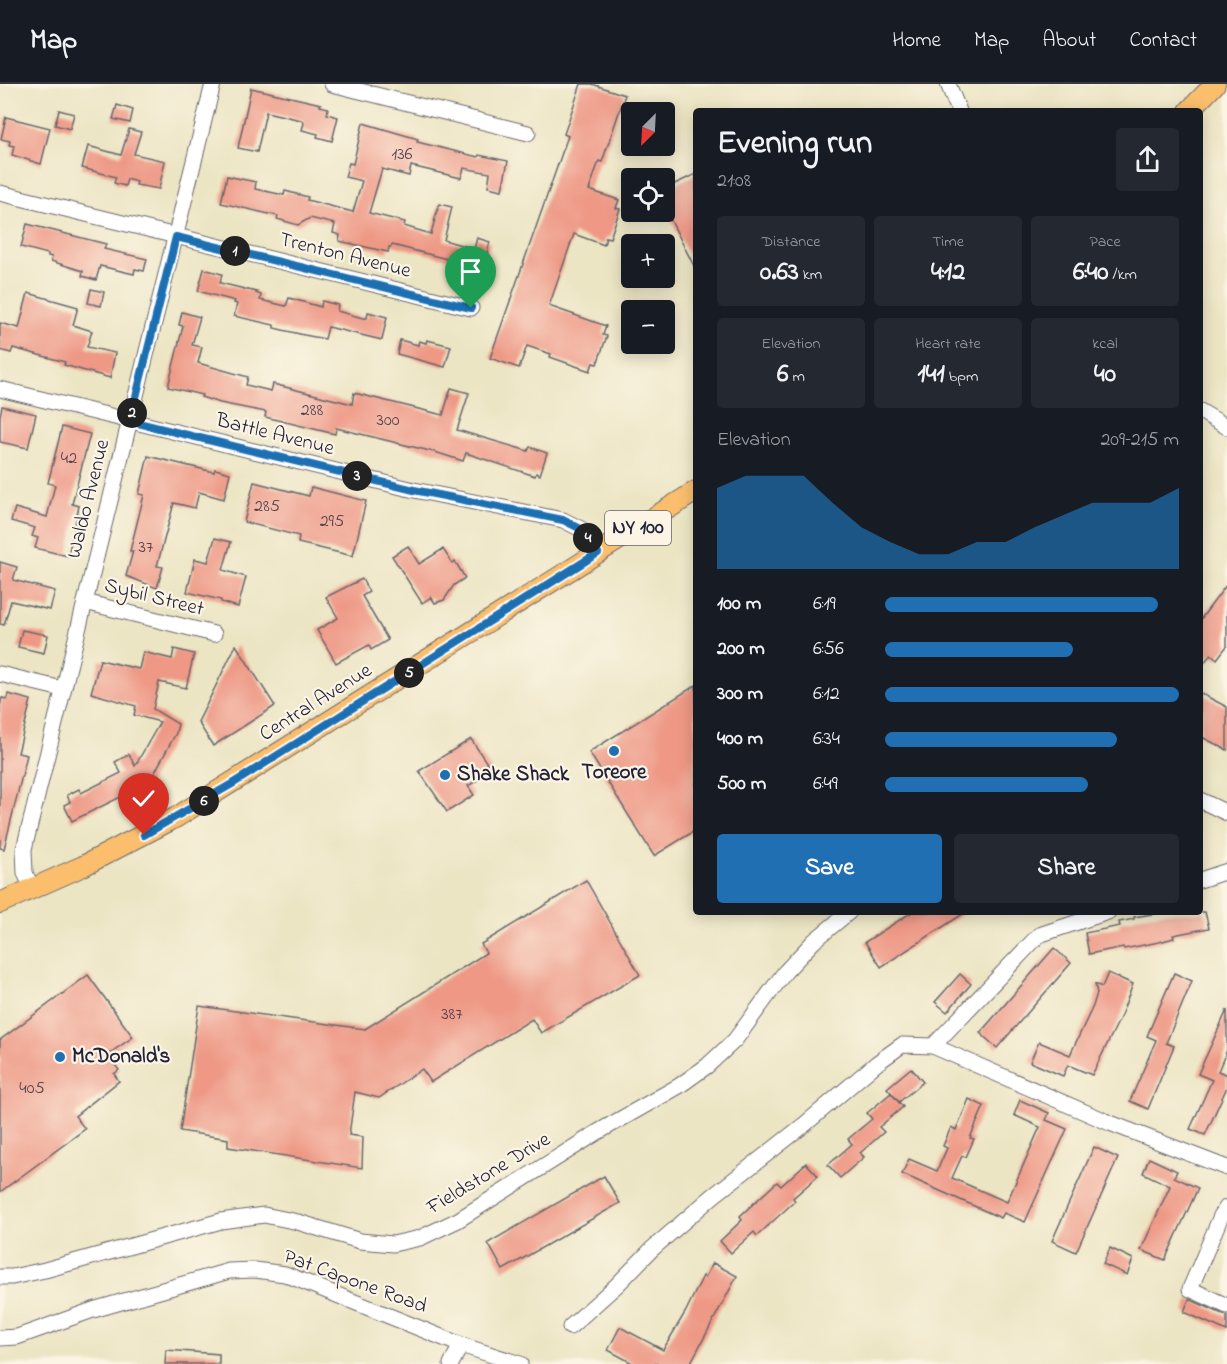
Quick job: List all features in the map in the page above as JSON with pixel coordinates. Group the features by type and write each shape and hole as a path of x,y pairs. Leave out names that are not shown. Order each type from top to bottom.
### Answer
{"main road":[{"path":"1192,108 1215,84"},
{"name":"Central Avenue","path":"0,903 83,866 175,818 693,493"}],"street":[{"name":"Waldo Avenue","path":"32,888 25,873 24,849 213,84"},
{"path":"332,84 528,133"},
{"path":"948,84 958,108"},
{"name":"Trenton Avenue","path":"0,194 471,308"},
{"name":"Battle Avenue","path":"0,389 414,490 563,520 583,530 598,553"},
{"path":"1203,413 1227,427"},
{"name":"Sybil Street","path":"85,602 214,634"},
{"path":"0,674 62,689"},
{"path":"1203,801 1227,813"},
{"path":"1203,878 1227,871"},
{"name":"Fieldstone Drive","path":"0,1277 12,1277 45,1270 221,1221 264,1215 360,1240 393,1244 420,1238 458,1220 598,1132 679,1086 707,1066 735,1040 785,972 814,941 845,915"},
{"path":"933,1046 1039,934 1099,915"},
{"path":"570,1327 617,1285 652,1249 714,1196 902,1045 933,1046 1110,1123 1227,1168"},
{"path":"1227,1207 1221,1216 1190,1290 1227,1306"},
{"name":"Pat Capone Road","path":"0,1338 17,1337 93,1310 229,1271 255,1270 285,1274 461,1345 520,1364"},
{"path":"452,1364 461,1345"}],"building":[{"path":"581,84 592,84 625,95 602,162 599,161 589,190 619,200 616,208 620,209 610,238 606,237 604,245 574,234 549,306 606,326 603,335 607,336 597,364 593,363 590,371 527,346 519,368 490,358 568,136 564,134"},
{"path":"251,88 321,104 320,106 328,108 327,114 338,117 332,141 302,130 304,123 301,120 266,112 257,152 238,148"},
{"path":"117,105 133,110 130,123 113,119"},
{"path":"59,110 74,114 70,129 55,125"},
{"path":"6,117 50,128 41,164 12,155 14,146 9,145 10,141 1,139"},
{"path":"363,123 418,139 417,142 478,157 479,155 508,161 502,190 488,187 490,173 464,168 461,178 411,166 409,176 382,169 369,213 405,222 404,226 431,234 439,204 452,207 444,240 468,247 463,263 392,245 388,252 339,241 340,235 333,233 335,224 310,218 298,225 277,219 278,216 221,203 227,176 256,182 255,189 284,195 285,191 308,197 307,200 353,212 362,181 345,177 349,163 353,164"},
{"path":"129,129 141,132 134,154 165,161 159,189 136,185 137,182 127,179 125,186 114,183 116,177 82,168 88,146 121,155"},
{"path":"693,175 693,264 672,222 675,222 675,184"},
{"path":"27,224 106,244 104,249 147,259 144,271 135,269 134,274 100,266 96,280 82,276 83,271 51,261 52,257 48,254 21,247"},
{"path":"477,238 490,242 485,260 472,256"},
{"path":"204,269 222,274 220,283 257,292 261,295 260,300 286,306 289,298 321,307 322,301 338,305 337,311 363,318 367,318 368,312 387,317 382,340 328,327 325,339 274,328 274,325 234,316 237,304 234,303 235,301 198,291"},
{"path":"91,289 104,292 101,306 88,303"},
{"path":"28,293 78,307 73,325 92,331 87,347 115,353 110,378 64,365 65,362 13,348 11,353 0,350 0,323 19,328"},
{"path":"182,312 200,317 192,345 202,347 198,363 248,377 246,385 271,391 273,384 352,404 354,393 443,415 451,388 469,393 457,430 528,451 530,447 547,453 540,475 536,473 535,476 466,453 463,461 336,428 335,434 265,417 266,412 220,403 201,397 202,395 168,387 183,326 179,325"},
{"path":"400,340 418,345 419,341 426,343 427,340 451,346 445,367 397,354"},
{"path":"2,406 36,414 28,448 0,442"},
{"path":"62,427 90,434 72,504 79,506 68,556 35,548 38,538 32,536 35,528 11,521 15,508 47,517 55,485 48,483"},
{"path":"148,456 214,472 215,469 230,473 224,499 199,492 195,508 174,503 157,566 163,567 157,588 126,576 144,495 139,494"},
{"path":"254,482 309,496 311,487 366,501 353,556 298,543 299,536 244,522"},
{"path":"215,538 231,542 223,570 246,577 238,607 221,602 221,600 187,592 195,559 208,562"},
{"path":"408,546 419,564 443,549 452,563 455,561 465,578 454,585 444,600 435,603 431,597 422,603 392,556"},
{"path":"0,562 17,567 13,580 55,591 50,610 11,601 4,625 0,624"},
{"path":"362,579 369,592 362,596 388,640 371,650 369,645 336,663 317,630 338,618 326,597"},
{"path":"1227,584 1227,646 1217,659 1211,654 1203,664 1203,616"},
{"path":"22,630 48,635 44,653 18,647"},
{"path":"236,645 275,706 213,746 198,722"},
{"path":"174,649 194,654 186,688 159,682 153,709 178,724 176,733 149,783 72,821 64,805 70,802 67,795 79,789 81,793 121,773 115,762 129,754 135,766 160,722 134,715 136,706 91,693 100,660 139,669 143,652 172,659"},
{"path":"693,687 693,832 654,856 589,752"},
{"path":"8,694 31,700 18,753 27,755 4,849 0,848 0,706 2,698 7,699"},
{"path":"1203,695 1227,707 1227,750 1203,738"},
{"path":"471,739 492,771 468,786 474,795 447,812 419,771"},
{"path":"586,880 640,975 541,1033 532,1019 431,1082 422,1069 379,1098 355,1092 349,1135 363,1137 362,1168 228,1147 228,1139 180,1131 199,1006 365,1029 486,953 481,944"},
{"path":"1205,912 1209,928 1173,935 1174,938 1159,942 1089,954 1085,933 1120,926 1119,922 1134,919 1134,917 1203,915"},
{"path":"907,915 961,915 881,967 865,942"},
{"path":"1054,948 1071,963 997,1048 980,1033"},
{"path":"1108,973 1133,984 1120,1018 1092,1075 1068,1065 1063,1076 1030,1062 1039,1042 1070,1055 1093,1006 1097,993 1095,984 1102,987"},
{"path":"1174,973 1192,981 1166,1043 1174,1046 1148,1109 1130,1101 1156,1040 1147,1036"},
{"path":"960,974 971,984 947,1012 935,1002"},
{"path":"88,975 133,1037 110,1053 117,1062 114,1064 119,1070 114,1074 119,1081 75,1116 85,1129 0,1192 0,1040"},
{"path":"1227,1010 1227,1050 1218,1071 1227,1075 1227,1087 1205,1135 1190,1129 1212,1080 1198,1074"},
{"path":"911,1068 923,1082 899,1102 887,1088"},
{"path":"891,1093 903,1107 879,1127 884,1132 860,1153 864,1157 840,1178 828,1165 852,1144 848,1139 872,1119 867,1113"},
{"path":"969,1099 984,1106 970,1138 974,1139 966,1157 962,1156 952,1178 1007,1202 1040,1127 1014,1115 1020,1100 1049,1113 1046,1120 1067,1129 1025,1222 1004,1213 1001,1218 902,1174 909,1159 937,1171 947,1148 943,1146 951,1127 956,1130"},
{"path":"1094,1147 1118,1158 1076,1252 1052,1241"},
{"path":"1149,1158 1177,1171 1174,1177 1198,1188 1165,1260 1141,1250 1170,1186 1143,1173"},
{"path":"806,1163 818,1176 793,1198 795,1201 757,1236 754,1232 731,1253 720,1241 742,1220 740,1216 777,1182 781,1186"},
{"path":"604,1176 620,1203 503,1270 488,1243"},
{"path":"1110,1248 1133,1259 1127,1275 1103,1264"},
{"path":"713,1263 737,1276 690,1364 634,1364 608,1350 620,1327 663,1350 703,1276 705,1277"},
{"path":"1189,1299 1227,1316 1227,1331 1184,1312"},
{"path":"166,1350 219,1354 219,1364 165,1364"}],"place":[{"name":"Toreore","path":"614,751"},
{"name":"Shake Shack","path":"445,775"},
{"name":"McDonald's","path":"60,1057"}],"route":[{"path":"144,835 232,784 598,553 583,530 571,522 414,490 130,421 176,237 471,308"}]}
